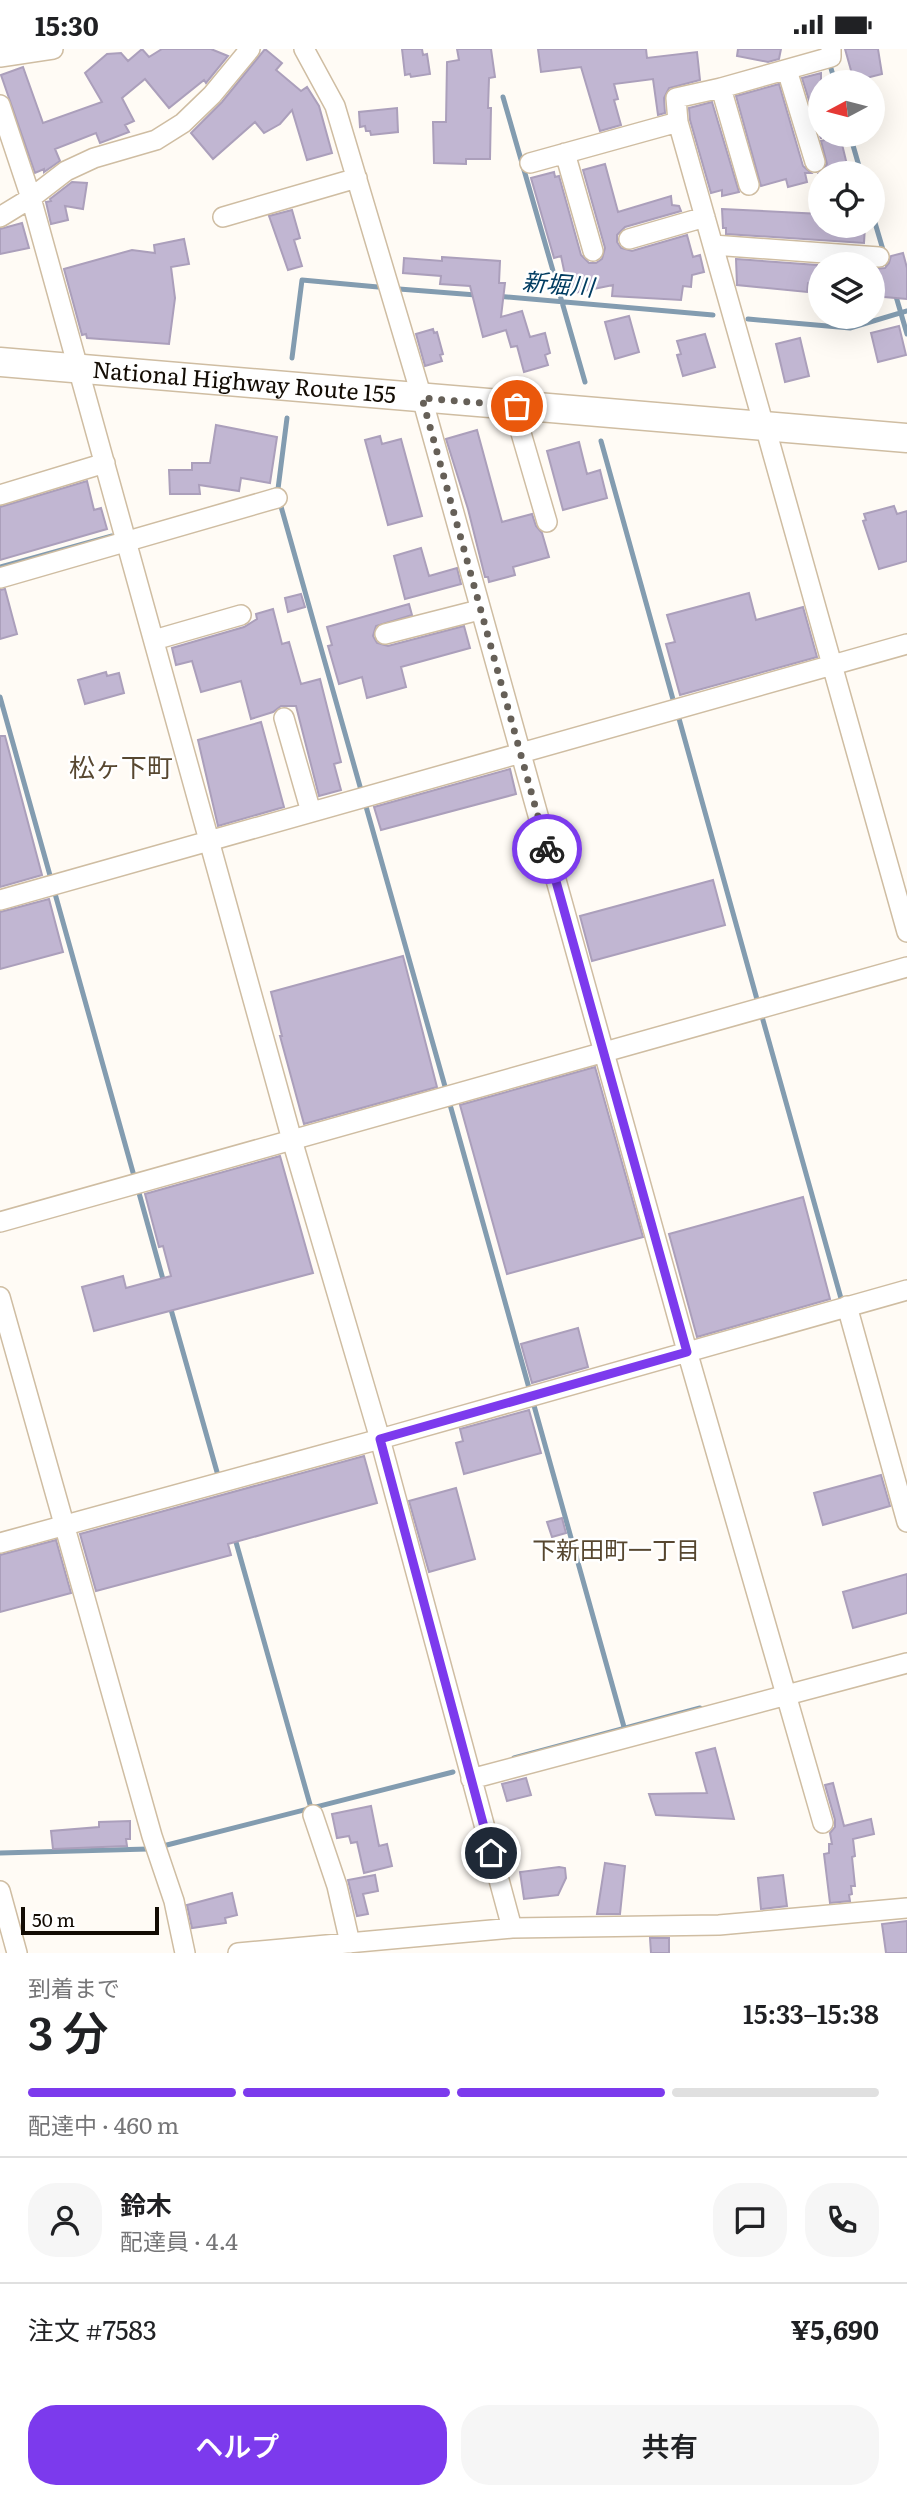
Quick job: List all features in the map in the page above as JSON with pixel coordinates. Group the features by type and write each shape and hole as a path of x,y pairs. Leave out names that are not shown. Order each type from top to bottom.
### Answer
{"highway":[{"name":"National Highway Route 155","path":"0,362 907,438"}],"street":[{"path":"0,57 53,49"},
{"path":"0,218 66,171 94,158 156,140 183,123 212,95 250,49"},
{"path":"304,49 335,106 422,398 687,1352 823,1823"},
{"path":"831,49 831,57 676,98 678,123 907,932"},
{"path":"788,69 808,118"},
{"path":"721,88 749,185"},
{"path":"0,105 30,198 292,1140 380,1439 512,1928"},
{"path":"530,163 678,123"},
{"path":"565,153 593,251"},
{"path":"223,217 357,178"},
{"path":"629,239 705,218"},
{"path":"713,245 810,252"},
{"path":"517,406 521,433 547,522"},
{"path":"0,495 105,463"},
{"path":"0,578 277,498"},
{"path":"386,634 480,610"},
{"path":"154,640 241,615"},
{"path":"0,900 907,644"},
{"path":"285,718 311,812"},
{"path":"0,1222 907,967"},
{"path":"0,1543 907,1290"},
{"path":"0,1297 152,1836 174,1901 185,1953"},
{"path":"847,1306 907,1522"},
{"path":"471,1779 907,1663"},
{"path":"313,1815 337,1886 349,1943"},
{"path":"0,1891 17,1953"},
{"path":"238,1953 349,1943 454,1943 512,1928 719,1925 907,1908"}],"building":[{"path":"142,49 149,57 162,49 211,49 228,56 206,83 204,80 169,108 145,79 122,98 134,121 125,125 129,132 100,143 96,133 55,149 60,161 44,172 44,169 35,173 1,75 23,67 43,123 102,102 85,73 107,54 121,53 128,61"},
{"path":"265,49 282,63 276,70 301,91 307,87 319,106 332,153 307,160 292,110 280,124 264,133 255,122 213,159 191,133 222,102"},
{"path":"402,49 422,49 423,55 427,54 430,74 411,77 410,74 405,75"},
{"path":"457,49 491,49 495,77 489,78 490,159 466,159 466,164 434,163 433,122 446,122 447,62 459,60"},
{"path":"538,49 646,49 647,58 697,52 700,80 669,88 664,98 665,113 658,115 653,79 614,84 618,99 614,100 621,125 600,131 581,67 541,72"},
{"path":"738,49 781,49 779,59 768,62 737,56"},
{"path":"845,49 878,49 881,70 851,70"},
{"path":"808,76 808,97 802,78"},
{"path":"779,84 803,166 808,170 805,173 807,182 788,187 786,179 761,186 736,96"},
{"path":"712,102 739,192 722,196 722,190 711,193 690,120 689,108"},
{"path":"397,108 398,132 371,135 365,126 360,127 359,112"},
{"path":"823,147 843,147 846,161 826,161"},
{"path":"605,164 618,212 671,196 672,205 679,206 681,211 625,227 617,235 617,242 621,248 632,251 687,235 693,257 700,255 704,272 692,275 691,287 683,286 681,300 612,296 613,285 569,294 561,256 554,258 531,178 554,172 555,177 559,176 581,255 589,263 596,263 602,259 605,248 583,170"},
{"path":"72,182 87,183 83,209 65,206 68,220 51,224 46,202 51,201 50,199"},
{"path":"722,209 808,213 808,238 864,238 864,243 726,234 726,228 723,228"},
{"path":"292,210 300,238 294,240 302,266 288,270 269,216"},
{"path":"22,223 29,248 0,254 0,229"},
{"path":"184,239 189,264 171,267 175,298 169,344 87,338 86,334 82,335 64,269 132,250 155,253 154,245"},
{"path":"903,253 907,268 907,299 885,297 885,268 891,256"},
{"path":"442,257 500,261 499,283 505,283 501,317 522,311 530,337 545,333 550,353 545,355 548,365 524,372 517,346 511,347 506,330 483,337 470,286 440,284 441,276 403,273 404,258 442,261"},
{"path":"736,259 808,264 807,292 737,285"},
{"path":"629,316 639,352 615,359 605,322"},
{"path":"899,326 906,355 878,362 871,333"},
{"path":"433,329 434,333 437,332 443,354 440,355 442,361 425,366 416,334"},
{"path":"705,334 715,367 683,376 677,355 681,354 677,341"},
{"path":"800,338 809,376 785,382 776,344"},
{"path":"216,425 277,437 270,483 241,478 239,491 199,485 200,494 170,494 169,470 192,470 192,463 210,463"},
{"path":"477,430 502,522 532,514 542,533 549,557 513,567 515,575 489,582 488,577 485,577 468,509 446,439"},
{"path":"380,436 382,444 401,439 422,516 388,525 365,440"},
{"path":"579,442 587,474 600,470 607,498 563,510 547,451"},
{"path":"87,481 94,510 101,508 107,529 0,560 0,507"},
{"path":"894,506 897,514 907,511 907,561 879,569 863,521 866,520 864,514"},
{"path":"421,548 429,576 457,568 461,584 405,599 394,556"},
{"path":"5,589 17,634 0,639 0,590"},
{"path":"749,593 756,620 803,607 817,657 680,695 666,644 675,642 667,615"},
{"path":"301,594 305,607 288,612 285,598"},
{"path":"409,604 412,615 376,626 373,636 377,643 388,646 464,626 470,648 401,667 406,687 367,698 362,677 339,684 328,646 332,645 327,627"},
{"path":"273,609 282,644 289,642 301,684 320,679 341,762 334,764 341,790 319,796 296,706 281,706 273,712 251,719 241,681 201,692 192,661 176,665 172,648 244,627 257,619 256,614"},
{"path":"106,672 107,676 119,673 124,693 85,704 78,680"},
{"path":"261,722 284,807 218,826 198,740"},
{"path":"0,736 5,736 42,875 0,887"},
{"path":"510,769 516,794 381,830 374,807"},
{"path":"713,880 725,925 592,961 580,916"},
{"path":"49,899 63,952 0,969 0,912"},
{"path":"403,956 437,1087 304,1124 271,992"},
{"path":"595,1067 643,1237 507,1274 460,1105"},
{"path":"280,1156 313,1273 94,1331 82,1287 123,1276 126,1288 171,1276 163,1246 159,1247 145,1194"},
{"path":"803,1197 830,1299 697,1337 669,1234"},
{"path":"578,1328 588,1367 532,1383 521,1344"},
{"path":"529,1410 541,1453 464,1474 456,1443 463,1441 460,1429"},
{"path":"364,1456 377,1503 228,1544 231,1555 96,1591 80,1534"},
{"path":"881,1475 890,1506 823,1525 814,1493"},
{"path":"456,1488 475,1559 429,1572 409,1501"},
{"path":"562,1518 566,1533 552,1537 547,1522"},
{"path":"56,1540 71,1593 0,1612 0,1555"},
{"path":"907,1574 907,1613 853,1628 843,1592"},
{"path":"715,1748 734,1819 656,1815 649,1794 707,1793 696,1753"},
{"path":"526,1778 531,1795 507,1801 502,1784"},
{"path":"833,1783 844,1826 871,1819 874,1834 853,1839 855,1886 851,1886 850,1901 830,1903 824,1854 829,1853 829,1844 832,1844 830,1833 835,1827 835,1820 825,1785"},
{"path":"371,1806 379,1846 387,1844 392,1866 364,1873 357,1842 351,1843 349,1836 337,1838 332,1814"},
{"path":"130,1821 130,1839 126,1839 127,1846 53,1849 51,1831 99,1827 99,1822"},
{"path":"605,1863 625,1866 620,1914 597,1914"},
{"path":"565,1868 566,1878 558,1895 524,1899 520,1872"},
{"path":"375,1875 378,1891 363,1894 368,1914 357,1916 348,1880"},
{"path":"783,1875 787,1906 761,1909 758,1878"},
{"path":"232,1893 237,1915 225,1918 226,1923 192,1928 187,1905"},
{"path":"907,1921 907,1953 886,1953 882,1924"},
{"path":"650,1938 669,1938 669,1953 651,1953"}],"waterway":[{"path":"830,65 831,70"},
{"path":"503,97 585,382"},
{"path":"853,147 858,161"},
{"path":"880,238 889,270"},
{"path":"292,358 302,280 378,287"},
{"name":"新堀川","path":"399,289 476,295"},
{"name":"新堀川","path":"895,293 907,334"},
{"name":"新堀川","path":"496,296 713,315"},
{"name":"新堀川","path":"748,319 850,328 907,311"},
{"path":"272,491 278,489 287,418"},
{"path":"601,441 674,703"},
{"path":"280,503 361,790"},
{"path":"0,567 112,536"},
{"path":"0,697 51,879"},
{"path":"678,715 758,1003"},
{"path":"365,803 446,1090"},
{"path":"54,890 134,1176"},
{"path":"761,1013 842,1302"},
{"path":"449,1101 529,1388"},
{"path":"139,1193 164,1283"},
{"path":"170,1306 217,1472"},
{"path":"533,1402 624,1727"},
{"path":"234,1535 311,1808"},
{"path":"514,1758 700,1708"},
{"path":"163,1846 453,1772"},
{"path":"0,1853 148,1849"}],"way so far":[{"path":"517,406 422,398 547,849"}],"district":[{"name":"松ヶ下町","path":"121,768"},
{"name":"下新田町一丁目","path":"616,1551"}],"route":[{"path":"491,1853 380,1439 687,1352 547,849"}]}
